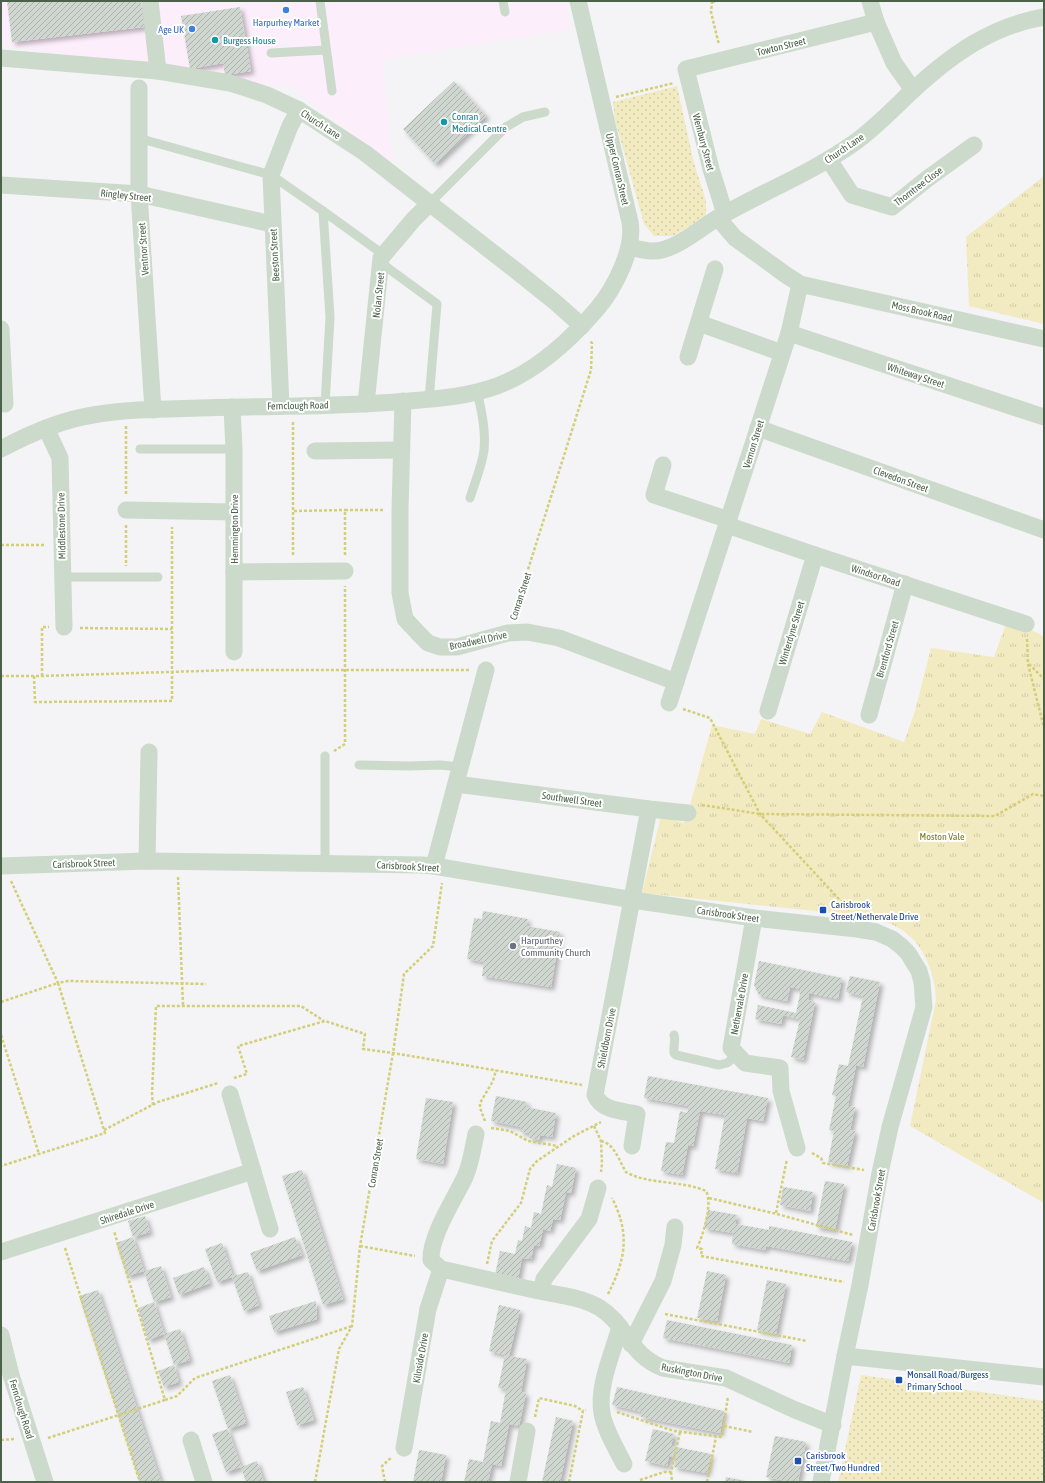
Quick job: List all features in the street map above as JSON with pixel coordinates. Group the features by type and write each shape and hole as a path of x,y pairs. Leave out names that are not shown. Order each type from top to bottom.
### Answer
{"street":[{"path":"150,1 158,71"},
{"name":"Upper Conran Street","path":"578,1 632,235 629,247 613,287 605,299 582,326"},
{"path":"870,1 876,22 894,64 913,90"},
{"name":"Church Lane","path":"629,247 654,252 664,250 675,245 721,216 828,160 874,128 913,90 943,64 975,42 1003,27 1044,16"},
{"name":"Towton Street","path":"687,74 723,60 876,22"},
{"name":"Church Lane","path":"1,58 138,68 230,83 267,95 298,110 365,153 549,297 582,326"},
{"name":"Wembury Street","path":"687,74 711,169 721,216"},
{"name":"Ventnor Street","path":"139,88 139,194 153,410"},
{"name":"Beeston Street","path":"287,406 272,224 271,175 290,126 298,110"},
{"name":"Thorntree Close","path":"828,160 852,195 892,207 927,178 974,145"},
{"name":"Ringley Street","path":"1,185 139,194 272,224"},
{"path":"382,259 413,220 430,203"},
{"path":"721,216 735,238 800,284"},
{"name":"Nolan Street","path":"366,404 382,259"},
{"path":"688,356 715,269"},
{"name":"Vernon Street","path":"669,704 789,333 800,284"},
{"name":"Moss Brook Road","path":"800,284 1044,339"},
{"path":"699,323 782,353"},
{"name":"Fernclough Road","path":"1,449 46,428 93,415 153,410 366,404 429,400 477,392 497,386 516,377 543,360 582,326"},
{"path":"1,329 5,404"},
{"name":"Whiteway Street","path":"789,333 1044,417"},
{"name":"Broadwell Drive","path":"403,401 400,510 400,593 405,619 428,643 440,647 457,647 508,633 527,632 559,638 676,682"},
{"name":"Hemmington Drive","path":"232,407 234,449 234,652"},
{"name":"Middlestone Drive","path":"46,428 60,458 64,627"},
{"name":"Clevedon Street","path":"758,428 1044,530"},
{"path":"315,450 401,450"},
{"name":"Windsor Road","path":"663,465 654,495 815,555 1026,624"},
{"path":"126,510 234,512"},
{"name":"Winterdyne Street","path":"768,711 815,555"},
{"path":"234,572 345,571"},
{"name":"Brentford Street","path":"869,715 905,584"},
{"path":"434,866 486,670"},
{"path":"147,861 149,752"},
{"name":"Southwell Street","path":"456,784 688,813"},
{"name":"Shieldborn Drive","path":"596,1088 650,809"},
{"name":"Carisbrook Street","path":"2,866 147,861 434,866 633,900 754,918 876,932 892,939 908,953 919,971 924,993 924,1007 890,1128 880,1173 860,1285 844,1356 822,1482"},
{"name":"Nethervale Drive","path":"737,1055 731,1048 754,918"},
{"path":"737,1055 745,1063 780,1068 781,1091 797,1148"},
{"path":"228,1085 270,1229"},
{"path":"596,1088 595,1095 599,1102 605,1107 637,1114 632,1146"},
{"name":"Kilnside Drive","path":"404,1448 428,1309 436,1237 466,1175 476,1134"},
{"name":"Shiredale Drive","path":"1,1252 253,1172"},
{"path":"541,1291 544,1279 589,1219 599,1186"},
{"path":"631,1344 663,1281 673,1245 675,1227"},
{"name":"Ruskington Drive","path":"434,1261 483,1279 586,1301 609,1314 631,1344 646,1359 663,1368 731,1380 793,1409 833,1425"},
{"path":"616,1457 602,1417 601,1407 606,1373 620,1327"},
{"name":"Fernclough Road","path":"1,1335 11,1375 45,1482"},
{"path":"844,1356 1044,1377"},
{"path":"518,1482 526,1431"},
{"path":"191,1440 204,1482"}],"lane":[{"path":"320,1 332,91"},
{"path":"503,1 504,12"},
{"path":"271,53 326,50"},
{"path":"430,203 506,127 523,117 545,112"},
{"path":"138,138 271,175 323,210 437,304 429,400"},
{"path":"323,210 330,317 325,405"},
{"path":"470,498 484,451 482,411 477,392"},
{"path":"140,449 234,449"},
{"path":"62,577 158,577"},
{"path":"325,756 325,863"},
{"path":"360,765 440,765 460,767"},
{"path":"674,1035 675,1038 673,1048 676,1055 719,1065 727,1063 737,1055"}],"path":[{"path":"717,1 712,2 711,12 723,60"},
{"path":"602,100 687,74"},
{"name":"Conran Street","path":"508,633 591,370 592,343 582,326"},
{"path":"287,406 294,511 293,571"},
{"path":"126,412 126,452"},
{"path":"34,676 34,702 172,701 172,510"},
{"path":"325,756 345,744 346,669 344,510"},
{"path":"294,511 400,510"},
{"path":"1,545 61,546"},
{"path":"1026,624 1028,664 1044,728"},
{"path":"42,676 42,628 172,629"},
{"path":"1028,664 1044,679"},
{"path":"1,676 232,670 486,670"},
{"path":"669,704 710,718 760,814 858,920 857,929"},
{"path":"688,813 694,804 760,814 995,816 1033,794 1044,796"},
{"path":"177,862 183,1006"},
{"path":"2,866 58,983 104,1130"},
{"name":"Conran Street","path":"315,1482 339,1349 352,1326 360,1246 393,1053 404,974 433,946 442,882"},
{"path":"1,1002 68,981 206,984"},
{"path":"153,1105 152,1094 156,1006 301,1006 325,1021 365,1034 363,1049 496,1070 596,1088"},
{"path":"1,1166 105,1133 104,1130 153,1105 228,1085 247,1074 238,1046 325,1021"},
{"path":"1,1035 39,1154"},
{"path":"496,1070 490,1087 482,1099 480,1108 488,1128 510,1131 528,1141 559,1146"},
{"path":"483,1279 492,1241 521,1203 532,1166 559,1146 611,1115 614,1109"},
{"path":"594,1126 601,1141 602,1164 599,1186 611,1197 615,1205 622,1224 624,1240 623,1254 618,1272 600,1308"},
{"path":"601,1141 608,1144 614,1151 626,1172 629,1174 638,1177 690,1186 706,1191 709,1198 703,1235 697,1248 702,1249 701,1256 860,1285"},
{"path":"776,1213 787,1158 797,1148 816,1154 823,1162 880,1173"},
{"path":"709,1198 776,1213 868,1240"},
{"path":"109,1217 165,1400"},
{"path":"61,1233 140,1482"},
{"path":"360,1246 434,1261"},
{"path":"649,1311 807,1341"},
{"path":"33,1443 177,1396 195,1378 352,1326"},
{"path":"526,1431 534,1424 538,1398 575,1406 583,1411 601,1407 680,1432 722,1437 731,1380"},
{"path":"569,1482 583,1411"},
{"path":"724,1426 753,1432"},
{"path":"672,1482 671,1472 680,1432"},
{"path":"707,1482 716,1437"},
{"path":"385,1482 382,1466 404,1448"},
{"path":"640,1480 664,1472 671,1472"}],"shaded area":[{"path":"1,1 565,1 571,29 383,60 393,167 294,88 1,45"}],"green space":[{"path":"677,86 694,163 706,201 706,216 673,236 654,236 644,224 615,120 613,102"},
{"path":"1044,176 1044,324 969,306 966,237"},
{"name":"Moston Vale","path":"1007,621 1038,633 1044,637 1044,1203 910,1126 936,1000 933,978 925,956 912,938 903,931 891,924 873,917 642,893 661,816 684,823 712,725 755,734 761,719 810,734 822,712 904,742 915,711 931,648 994,657"},
{"path":"861,1375 1044,1401 1044,1482 838,1482"}],"building":[{"path":"7,1 141,1 144,27 12,42"},
{"name":"Burgess House","path":"240,7 251,71 225,75 223,63 190,69 181,16"},
{"name":"Conran Medical Centre","path":"454,81 486,116 435,164 403,129"},
{"name":"Harpurthey Community Church","path":"483,911 528,919 526,926 560,932 551,987 482,976 484,962 467,959 474,918 482,919"},
{"path":"759,961 842,978 838,999 809,993 808,1000 815,1002 803,1060 791,1057 800,1019 783,1015 781,1024 755,1019 758,1005 796,1013 801,989 790,987 787,1001 759,995 754,985"},
{"path":"850,976 880,982 863,1067 856,1065 848,1106 855,1107 850,1130 855,1131 847,1166 828,1162 834,1131 829,1130 836,1096 832,1095 839,1064 848,1066 863,996 846,992"},
{"path":"648,1076 768,1098 763,1121 747,1118 737,1173 715,1169 725,1115 700,1111 693,1146 688,1145 682,1175 661,1171 666,1142 674,1143 680,1111 687,1113 689,1106 644,1098"},
{"path":"496,1096 527,1102 526,1107 556,1113 552,1137 540,1135 539,1140 529,1138 530,1133 520,1132 521,1127 491,1121"},
{"path":"426,1098 453,1102 443,1164 416,1159"},
{"path":"557,1164 576,1168 571,1193 566,1192 560,1220 553,1219 550,1231 543,1229 539,1246 534,1245 531,1259 522,1258 518,1279 495,1275 500,1251 515,1254 518,1240 522,1241 525,1226 531,1228 534,1212 541,1214 547,1185 552,1187"},
{"path":"302,1170 343,1299 323,1305 282,1176"},
{"path":"825,1181 844,1184 835,1230 816,1227"},
{"path":"783,1187 813,1192 810,1211 780,1205"},
{"path":"708,1210 737,1215 735,1224 769,1230 769,1226 852,1242 848,1261 766,1246 765,1250 732,1244 733,1233 704,1228"},
{"path":"145,1216 150,1232 133,1237 128,1221"},
{"path":"133,1237 144,1271 127,1276 116,1243"},
{"path":"295,1237 302,1255 257,1271 250,1253"},
{"path":"222,1243 233,1276 248,1272 259,1305 244,1311 232,1277 217,1282 205,1249"},
{"path":"161,1266 171,1297 154,1302 144,1271"},
{"path":"204,1267 210,1283 179,1295 173,1278"},
{"path":"707,1271 726,1275 717,1321 697,1318"},
{"path":"767,1280 786,1284 776,1334 757,1330"},
{"path":"98,1290 161,1482 140,1482 79,1296"},
{"path":"316,1301 317,1319 274,1332 269,1316"},
{"path":"154,1302 164,1334 148,1340 138,1308"},
{"path":"499,1305 520,1310 509,1356 527,1359 521,1392 526,1393 519,1426 509,1424 501,1466 492,1464 488,1482 464,1482 469,1459 483,1462 491,1421 500,1423 506,1389 498,1388 505,1355 489,1351"},
{"path":"667,1320 792,1345 789,1363 663,1338"},
{"path":"180,1329 190,1360 174,1365 164,1334"},
{"path":"174,1365 179,1382 164,1387 158,1371"},
{"path":"230,1375 246,1423 228,1429 212,1381"},
{"path":"303,1387 314,1420 297,1425 286,1392"},
{"path":"617,1387 724,1411 720,1433 641,1417 642,1412 612,1405"},
{"path":"556,1417 573,1421 560,1482 542,1482"},
{"path":"228,1429 241,1467 226,1472 212,1434"},
{"path":"653,1429 674,1434 671,1446 711,1454 707,1473 674,1467 676,1458 669,1456 667,1466 645,1461"},
{"path":"775,1436 806,1442 798,1482 766,1477"},
{"path":"419,1450 446,1455 441,1482 413,1482"},
{"path":"257,1461 264,1482 246,1482 241,1467"},
{"path":"726,1477 746,1481 746,1482 725,1482"}],"place":[{"name":"Harpurhey Market","path":"286,10"},
{"name":"Age UK","path":"192,29"},
{"name":"Burgess House","path":"215,40"},
{"name":"Conran Medical Centre","path":"444,122"},
{"name":"Carisbrook Street/Nethervale Drive","path":"823,910"},
{"name":"Harpurthey Community Church","path":"513,946"},
{"name":"Monsall Road/Burgess Primary School","path":"899,1380"},
{"name":"Carisbrook Street/Two Hundred","path":"798,1461"}]}
